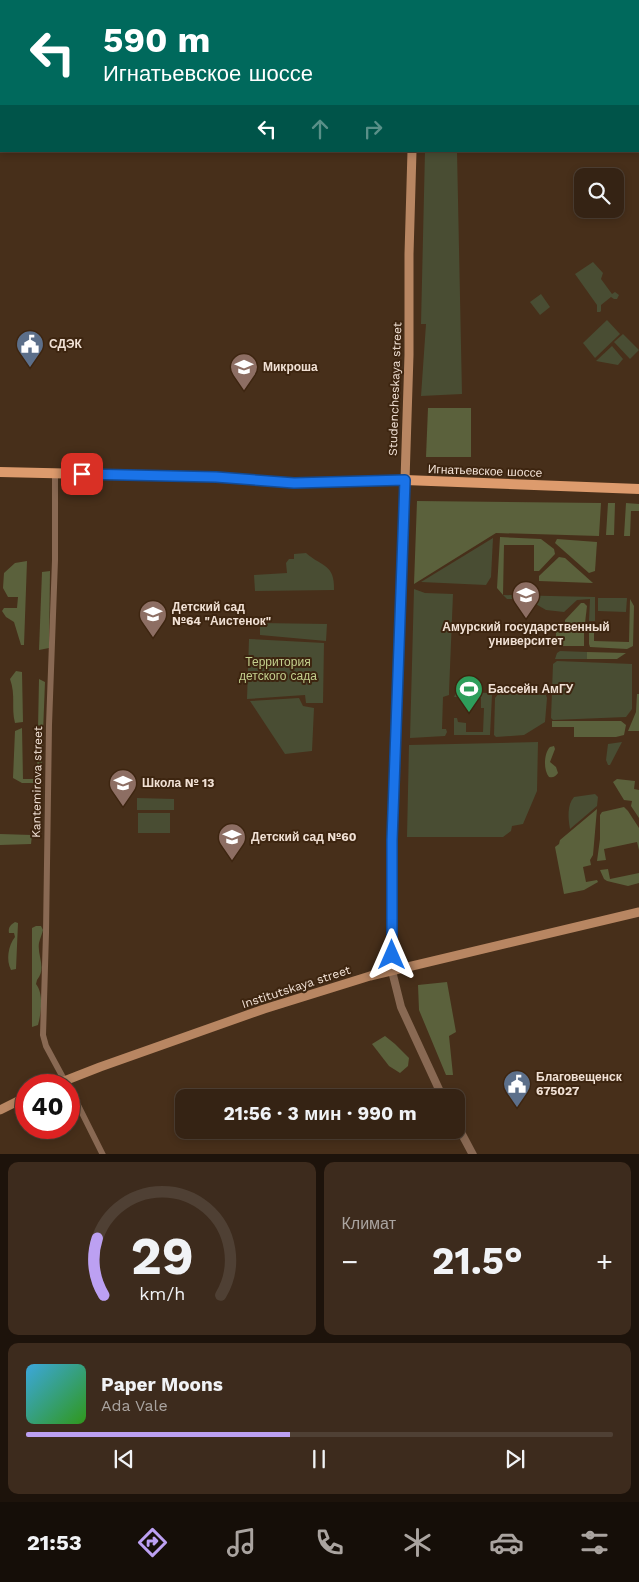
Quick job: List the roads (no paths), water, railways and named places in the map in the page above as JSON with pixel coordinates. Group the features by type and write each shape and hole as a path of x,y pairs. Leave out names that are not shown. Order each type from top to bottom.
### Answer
{"main road":[{"name":"Studencheskaya street","path":"405,480 412,152"},
{"name":"Игнатьевское шоссе","path":"0,472 216,477 294,483 405,480 639,489"},
{"name":"Institutskaya street","path":"80,1079 264,1009 370,976 639,912"},
{"path":"0,1110 15,1102"}],"street":[{"name":"Kantemirova street","path":"55,474 55,560 48,725 43,1036 46,1046 61,1074"},
{"name":"Studencheskaya street","path":"405,480 392,840 392,971 401,1007 439,1089"},
{"name":"Kantemirova street","path":"80,1110 103,1154"},
{"path":"464,1139 472,1154"}],"place":[{"name":"СДЭК","path":"30,368"},
{"name":"Микроша","path":"244,391"},
{"name":"Амурский государственный университет","path":"526,619"},
{"name":"Детский сад №64 \"Аистенок\"","path":"153,638"},
{"name":"Бассейн АмГУ","path":"469,713"},
{"name":"Школа № 13","path":"123,807"},
{"name":"Детский сад №60","path":"232,861"},
{"name":"Благовещенск 675027","path":"517,1108"}],"park label":[{"name":"Территория детского сада","path":"278,669"}]}
